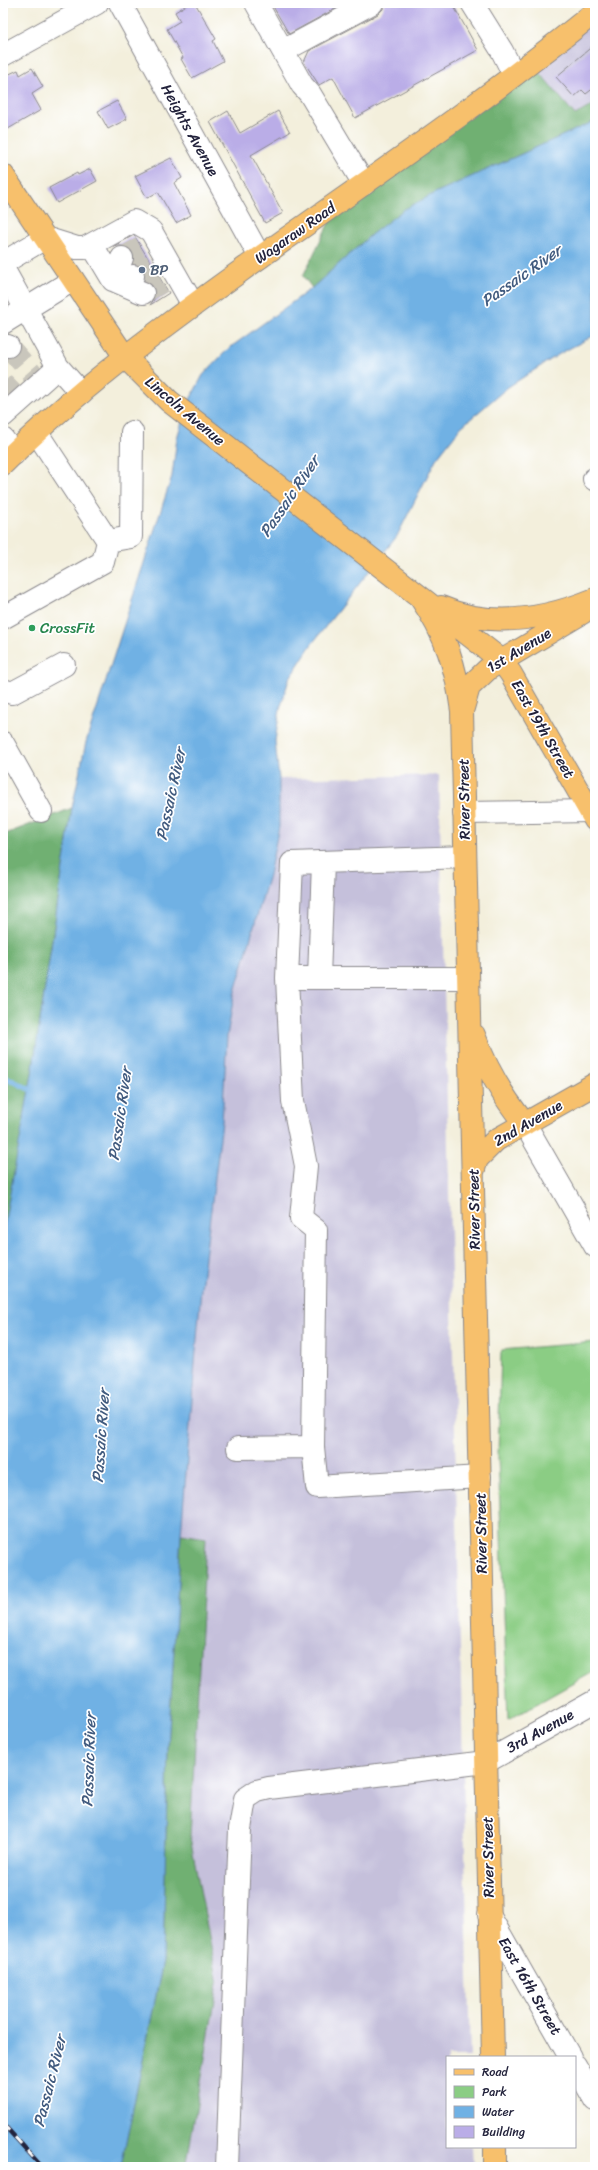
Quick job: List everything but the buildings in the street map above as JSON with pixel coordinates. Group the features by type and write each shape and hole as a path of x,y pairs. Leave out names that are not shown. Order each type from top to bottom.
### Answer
{"main road":[{"name":"Wagaraw Road","path":"7,452 37,433 125,357 193,305 364,184 514,75 595,12"},
{"name":"Lincoln Avenue","path":"3,175 125,357 169,401 501,660"},
{"path":"420,597 466,615 486,619 510,620 557,612 595,599"},
{"name":"River Street","path":"420,597 435,619 446,640 456,673 462,711 493,2056"},
{"name":"1st Avenue","path":"462,711 469,687 478,677 501,660 595,605"},
{"name":"East 19th Street","path":"501,660 511,674 592,815"},
{"name":"River Street","path":"468,1010 473,1033 480,1052 505,1097 524,1124"},
{"name":"2nd Avenue","path":"473,1172 477,1159 484,1150 496,1140 595,1084"},
{"path":"495,2148 495,2167"}],"street":[{"path":"3,55 97,3"},
{"name":"Heights Avenue","path":"120,3 260,257"},
{"path":"256,3 302,85 310,94 364,184"},
{"path":"283,51 372,3"},
{"path":"472,3 502,51 514,75"},
{"path":"3,263 45,238 77,248 85,248 134,221 151,231 155,263 193,305"},
{"path":"92,244 127,277"},
{"path":"3,268 58,367 81,394"},
{"path":"3,323 72,280"},
{"path":"3,416 26,387 58,367"},
{"path":"108,541 131,537 132,432"},
{"path":"3,618 103,562 108,541 37,433"},
{"path":"3,690 12,693 64,665"},
{"path":"3,743 41,811"},
{"path":"464,813 592,815"},
{"path":"465,857 292,863 287,978 293,1101 306,1166 301,1218 316,1230 313,1447 317,1487 480,1477"},
{"path":"319,978 324,862"},
{"path":"287,978 467,978"},
{"path":"524,1124 595,1246"},
{"path":"238,1448 313,1447"},
{"name":"3rd Avenue","path":"486,1762 595,1701"},
{"path":"227,2167 240,1829 245,1799 257,1791 269,1788 486,1762"},
{"name":"East 16th Street","path":"489,1915 569,2056"},
{"path":"576,2067 595,2100"}],"shaded area":[{"path":"595,12 595,104 575,115 531,62"},
{"path":"439,775 470,2056 446,2056 446,2148 472,2148 473,2167 186,2167 218,1983 190,1837 206,1538 181,1534 201,1289 222,1122 227,1036 234,995 279,827 279,779"}],"green space":[{"path":"531,62 575,115 595,104 595,121 437,192 372,234 312,288 303,276 339,202"},
{"path":"72,808 32,1074 3,1238 3,835"},
{"path":"595,1342 595,1671 508,1720 498,1456 501,1350"},
{"path":"181,1534 206,1538 190,1837 218,1983 186,2167 121,2167 163,1961 168,1747"}],"water":[{"name":"Passaic River","path":"595,121 595,335 561,353 508,387 461,427 436,459 397,536 311,645 289,679 280,709 275,741 279,779 279,827 269,875 234,995 227,1036 222,1122 201,1289 181,1534 168,1747 163,1961 121,2167 3,2167 3,1238 32,1074 72,808 86,742 172,476 177,438 187,405 203,375 228,349 312,288 372,234 403,210 437,192"}],"waterway":[{"path":"3,1076 29,1089"}],"tunnel":[{"path":"122,258 141,248"},
{"path":"133,276 152,265"},
{"path":"143,293 162,282"},
{"path":"8,346 33,375"},
{"path":"3,383 14,394"}],"railway":[{"path":"3,2124 42,2167"}],"place":[{"name":"BP","path":"142,270"},
{"name":"CrossFit","path":"32,628"}]}
